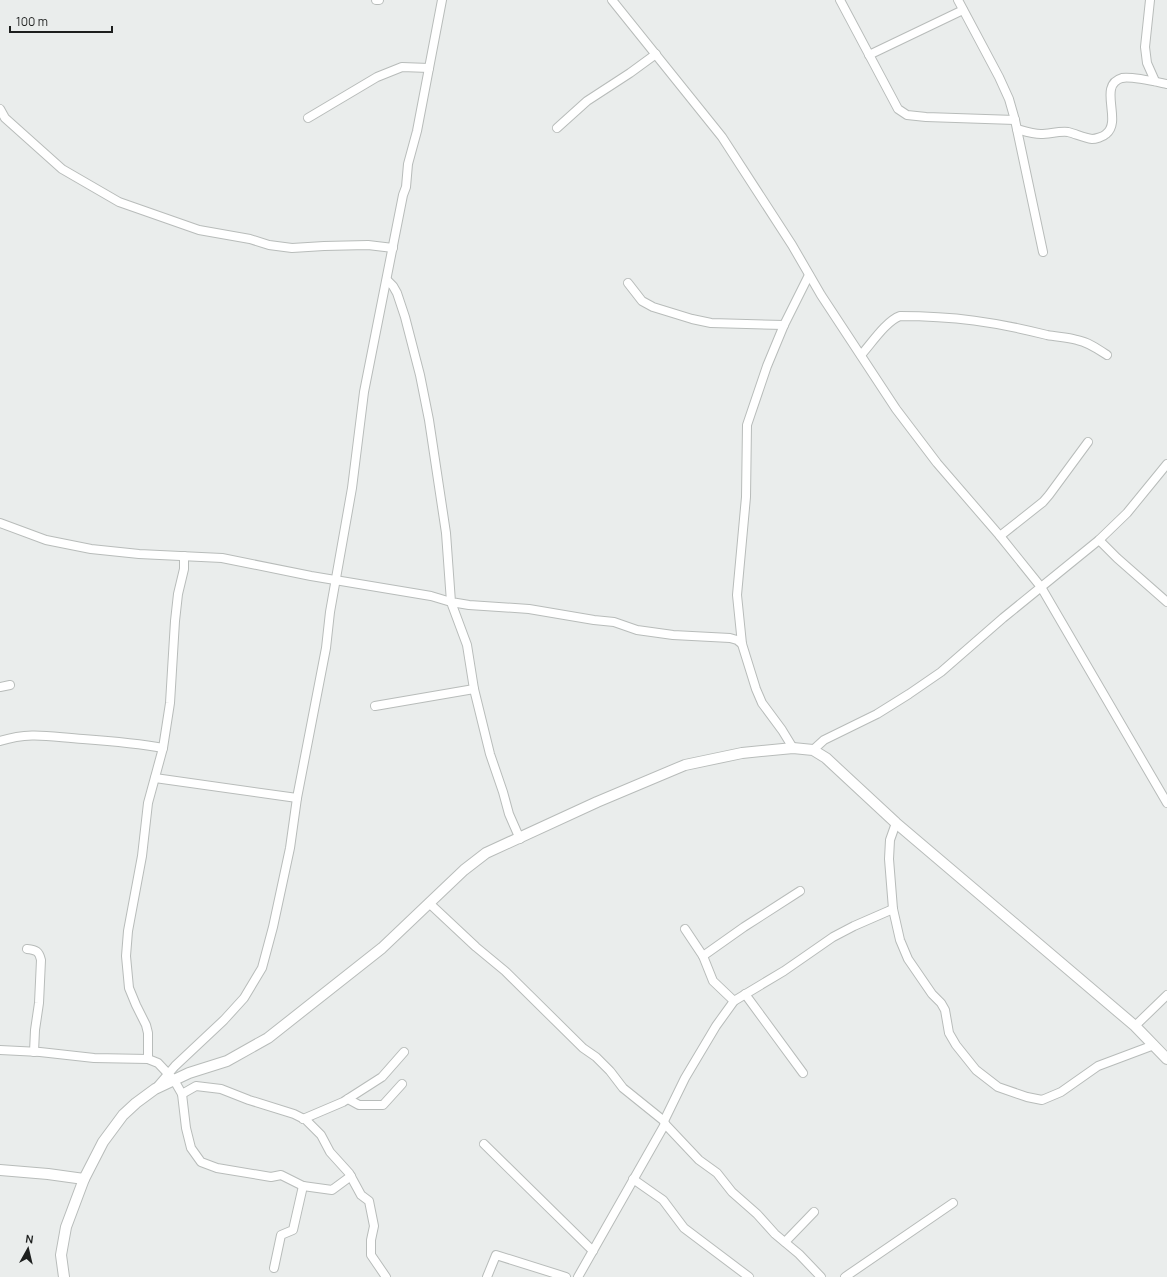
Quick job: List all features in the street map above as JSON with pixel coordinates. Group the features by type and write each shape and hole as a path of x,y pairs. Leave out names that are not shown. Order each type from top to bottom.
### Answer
{"street":[{"path":"64,1277 61,1255 66,1227 84,1180 103,1142 123,1116 136,1103 171,1077 244,998 262,968 280,901 290,848 297,798 326,648 330,612 353,481 364,392 394,248 403,195 406,187 408,164 417,131 442,0"},
{"path":"612,0 722,137 751,184 792,245 821,295 896,409 937,463 1000,536 1041,587 1167,803"},
{"path":"840,0 898,109 907,115 926,117 1015,120"},
{"path":"958,0 1009,99 1015,120 1043,252"},
{"path":"1150,0 1145,47 1147,63 1155,81"},
{"path":"869,55 963,10"},
{"path":"557,128 587,101 656,54"},
{"path":"308,118 377,77 402,67 429,68"},
{"path":"1017,129 1039,134 1067,132 1093,139 1105,135 1111,129 1113,119 1110,107 1110,90 1114,83 1122,78 1155,81 1167,84"},
{"path":"0,109 5,118 62,169 119,202 170,220 199,230 250,239 269,245 292,248 368,245 394,248"},
{"path":"792,748 782,730 762,703 742,644 736,595 746,497 747,425 767,366 784,325 809,275"},
{"path":"387,280 397,293 405,317 420,375 429,420 442,517 446,532 451,602 467,645 474,689 490,754 504,792 509,814 520,838"},
{"path":"628,283 642,301 653,307 692,319 711,323 784,325"},
{"path":"861,355 885,327 895,318 900,316 963,318 1003,324 1051,336 1078,340 1107,354"},
{"path":"1000,536 1050,495 1088,442"},
{"path":"813,750 824,740 849,729 883,710 941,672 1003,618 1100,540 1127,513 1167,464"},
{"path":"0,524 64,544 91,549 222,558 311,576 431,596 451,602 469,605 529,610 614,622 637,630 673,635 730,638 737,640 742,644"},
{"path":"1100,540 1117,558 1167,602"},
{"path":"148,1059 147,1029 129,988 126,956 131,907 142,856 148,803 163,748 172,689 175,621 178,594 182,581 184,556"},
{"path":"0,687 10,686"},
{"path":"375,706 474,689"},
{"path":"0,741 23,735 37,734 122,741 163,748"},
{"path":"171,1077 189,1073 227,1060 268,1038 382,948 464,870 486,853 597,802 685,765 742,753 792,748 813,750 826,758 896,823 1135,1026 1167,1060"},
{"path":"155,778 297,798"},
{"path":"896,823 890,840 889,859 893,909 900,940 908,959 945,1010 949,1033 956,1045 976,1070 998,1087 1027,1097 1042,1100 1061,1092 1098,1066 1154,1045"},
{"path":"703,956 744,927 800,891"},
{"path":"429,903 476,947 505,971 583,1048 596,1057 623,1088 665,1123 699,1160 717,1173 732,1192 822,1277"},
{"path":"578,1277 665,1123 685,1078 716,1026 734,1001 784,971 833,937 893,909"},
{"path":"685,929 703,956 713,981 734,1001"},
{"path":"27,949 36,950 40,954 41,960 39,1003 35,1030 34,1052"},
{"path":"745,994 803,1073"},
{"path":"1135,1026 1167,995"},
{"path":"0,1050 94,1058 148,1059 158,1063 171,1077 182,1094 186,1128 191,1148 201,1162 217,1168 271,1178 281,1175 303,1186 332,1190 351,1176"},
{"path":"302,1119 348,1099 382,1077 404,1052"},
{"path":"348,1099 359,1105 382,1105 402,1084"},
{"path":"182,1094 196,1086 221,1089 249,1100 294,1114 321,1136 330,1152 351,1176 361,1195 368,1202 374,1226 371,1240 371,1256 386,1277"},
{"path":"484,1144 593,1251"},
{"path":"0,1170 48,1174 84,1180"},
{"path":"634,1179 663,1200 684,1228 741,1275 749,1277"},
{"path":"274,1268 281,1236 293,1230 303,1186"},
{"path":"845,1277 953,1203"},
{"path":"784,1242 814,1212"},
{"path":"487,1277 496,1255 566,1277"}]}
